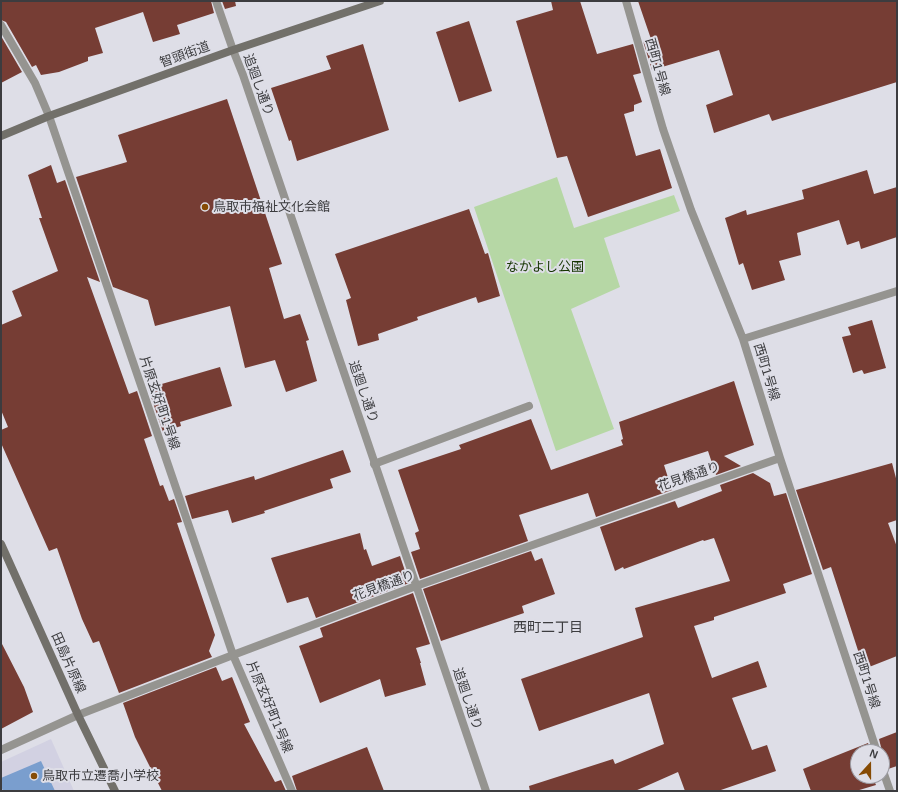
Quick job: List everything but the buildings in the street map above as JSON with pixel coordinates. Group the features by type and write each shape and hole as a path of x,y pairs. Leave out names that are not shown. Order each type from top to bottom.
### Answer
{"street":[{"name":"追廻し通り","path":"216,1 243,75 486,791"},
{"name":"智頭街道","path":"1,136 49,116 233,50 380,1"},
{"name":"西町1号線","path":"626,1 663,129 691,210 743,339 780,458 874,744"},
{"name":"片原玄好町1号線","path":"1,25 35,83 49,116 233,655 292,791"},
{"path":"743,339 897,291"},
{"path":"374,464 529,406"},
{"name":"花見橋通り","path":"1,750 78,715 416,586 780,458"},
{"name":"田島片原線","path":"1,544 78,715 115,791"}],"shaded area":[{"name":"鳥取市立遷喬小学校","path":"51,739 74,791 1,791 1,762"}],"green space":[{"name":"なかよし公園","path":"557,177 574,228 674,195 680,211 604,238 620,287 571,309 614,429 556,451 474,207"}],"water":[{"path":"41,761 55,791 3,791 1,786 1,778"}],"place":[{"name":"鳥取市福祉文化会館","path":"205,207"},
{"name":"鳥取市立遷喬小学校","path":"34,776"}],"district":[{"name":"西町二丁目","path":"548,628"}]}
